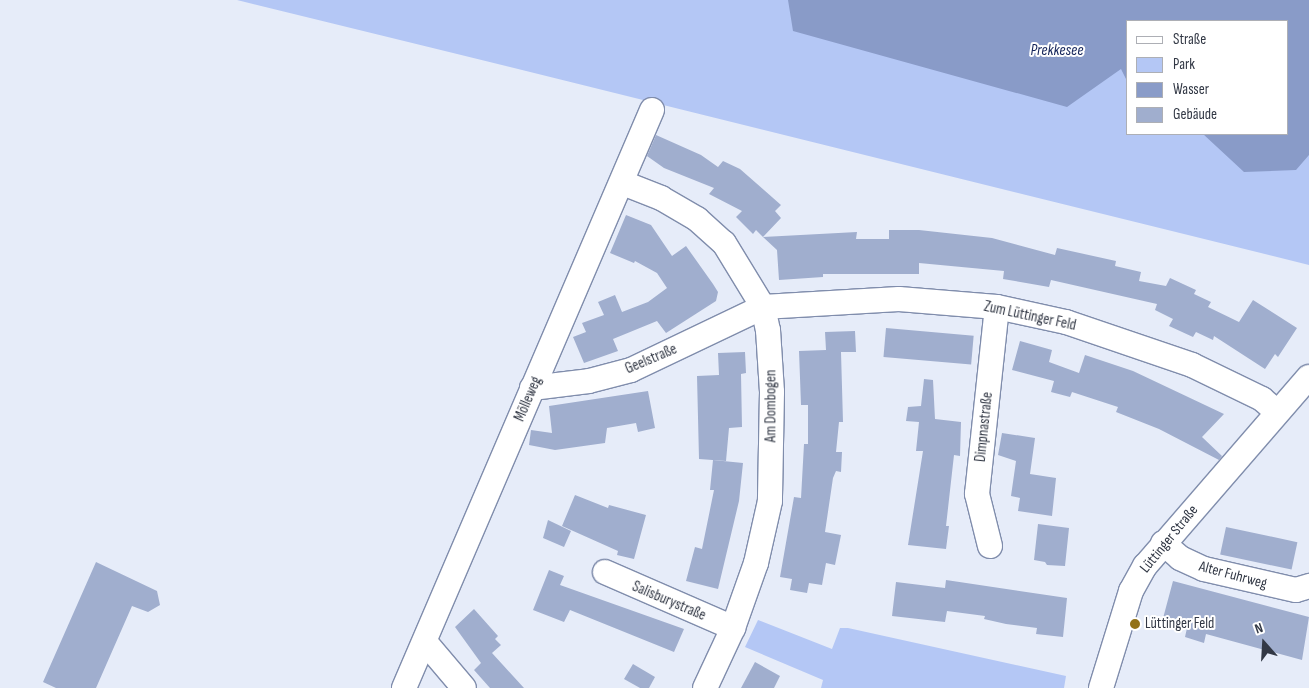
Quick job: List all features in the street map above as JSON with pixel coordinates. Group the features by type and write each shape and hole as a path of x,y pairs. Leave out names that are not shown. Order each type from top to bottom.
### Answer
{"street":[{"name":"Mölleweg","path":"404,688 532,388 623,183 652,110"},
{"name":"Am Dombogen","path":"623,183 662,198 697,219 724,243 763,307 772,392 770,501 756,563 733,628 705,688"},
{"name":"Zum Lüttinger Feld","path":"763,307 900,299 997,307 1066,322 1165,355 1262,399 1277,412"},
{"name":"Geelstraße","path":"532,388 589,381 631,370 763,307"},
{"name":"Dimpnastraße","path":"990,546 977,494 997,307"},
{"name":"Lüttinger Straße","path":"1102,688 1130,591 1162,543 1309,378"},
{"name":"Alter Fuhrweg","path":"1162,543 1180,558 1204,569 1296,590 1309,586"},
{"name":"Salisburystraße","path":"605,572 733,628"},
{"path":"424,642 464,688"}],"green space":[{"path":"237,0 1309,0 1309,265 449,52"},
{"path":"758,620 832,649 840,628 848,628 1066,676 1064,688 821,688 823,680 745,647"}],"water":[{"name":"Prekkesee","path":"788,0 1309,0 1309,155 1296,170 1244,172 1204,135 1289,135 1289,20 1126,20 1126,79 1121,69 1067,107 793,31"}],"building":[{"path":"656,135 701,155 718,167 723,161 740,169 781,205 775,211 781,218 763,237 756,230 753,234 736,217 742,211 709,194 714,188 664,168 647,156"},
{"path":"626,215 651,225 672,256 686,246 718,292 716,301 666,333 657,321 613,339 618,351 584,363 573,337 586,332 582,323 604,315 598,302 615,295 622,312 648,302 667,288 657,273 635,261 634,263 610,253"},
{"path":"889,230 919,230 992,238 1055,255 1057,248 1116,261 1115,266 1141,272 1139,281 1166,286 1170,278 1196,290 1194,294 1211,302 1208,307 1239,322 1253,300 1297,328 1278,357 1275,354 1265,369 1214,336 1213,340 1196,332 1193,337 1169,326 1173,319 1155,310 1157,304 1051,280 1049,287 1003,279 1004,271 919,263 919,274 823,274 823,277 779,280 777,250 763,237 857,232 856,239 889,239"},
{"path":"886,328 974,336 971,365 883,357"},
{"path":"855,331 856,352 841,352 843,422 839,422 836,452 842,452 841,472 836,471 833,478 825,532 841,535 835,565 826,563 822,585 809,583 807,593 790,590 792,579 780,577 794,497 801,498 804,444 808,444 808,405 801,405 799,351 826,350 825,332"},
{"path":"1020,341 1052,350 1049,362 1079,373 1085,355 1133,371 1224,414 1202,437 1222,456 1219,460 1159,429 1116,412 1118,407 1072,392 1070,397 1051,392 1054,381 1012,370"},
{"path":"745,352 746,373 741,374 742,427 729,428 726,461 699,459 697,376 719,375 718,353"},
{"path":"924,379 933,380 935,419 961,422 960,456 954,455 946,526 949,526 946,549 908,545 923,451 916,451 919,422 906,421 908,407 921,406"},
{"path":"648,391 655,428 638,432 636,423 607,428 605,443 555,450 529,445 531,430 552,433 549,406"},
{"path":"1002,433 1035,438 1030,474 1056,478 1052,516 1018,511 1020,498 1011,496 1016,461 998,455"},
{"path":"713,460 743,463 739,501 718,589 686,581 695,547 702,549 714,490 710,490"},
{"path":"575,495 608,508 609,505 646,515 634,559 617,555 618,551 562,526"},
{"path":"548,520 571,531 564,547 543,538"},
{"path":"1038,524 1069,528 1065,566 1047,565 1045,562 1034,560"},
{"path":"1226,527 1297,542 1292,570 1220,554"},
{"path":"96,562 157,591 160,605 148,612 132,606 96,688 56,688 43,682"},
{"path":"549,570 564,576 560,585 684,629 674,652 570,610 564,622 533,610"},
{"path":"946,580 1067,598 1063,637 1036,634 1037,628 984,619 985,616 947,611 945,622 892,616 896,582 945,588"},
{"path":"1173,581 1309,617 1302,660 1206,634 1204,643 1185,637 1187,628 1162,622"},
{"path":"474,609 498,636 495,639 501,645 492,653 524,688 490,688 474,670 481,663 455,627"},
{"path":"755,662 780,676 774,688 741,688"},
{"path":"633,664 655,677 649,688 640,688 624,679"}],"place":[{"name":"Lüttinger Feld","path":"1135,624"}]}
